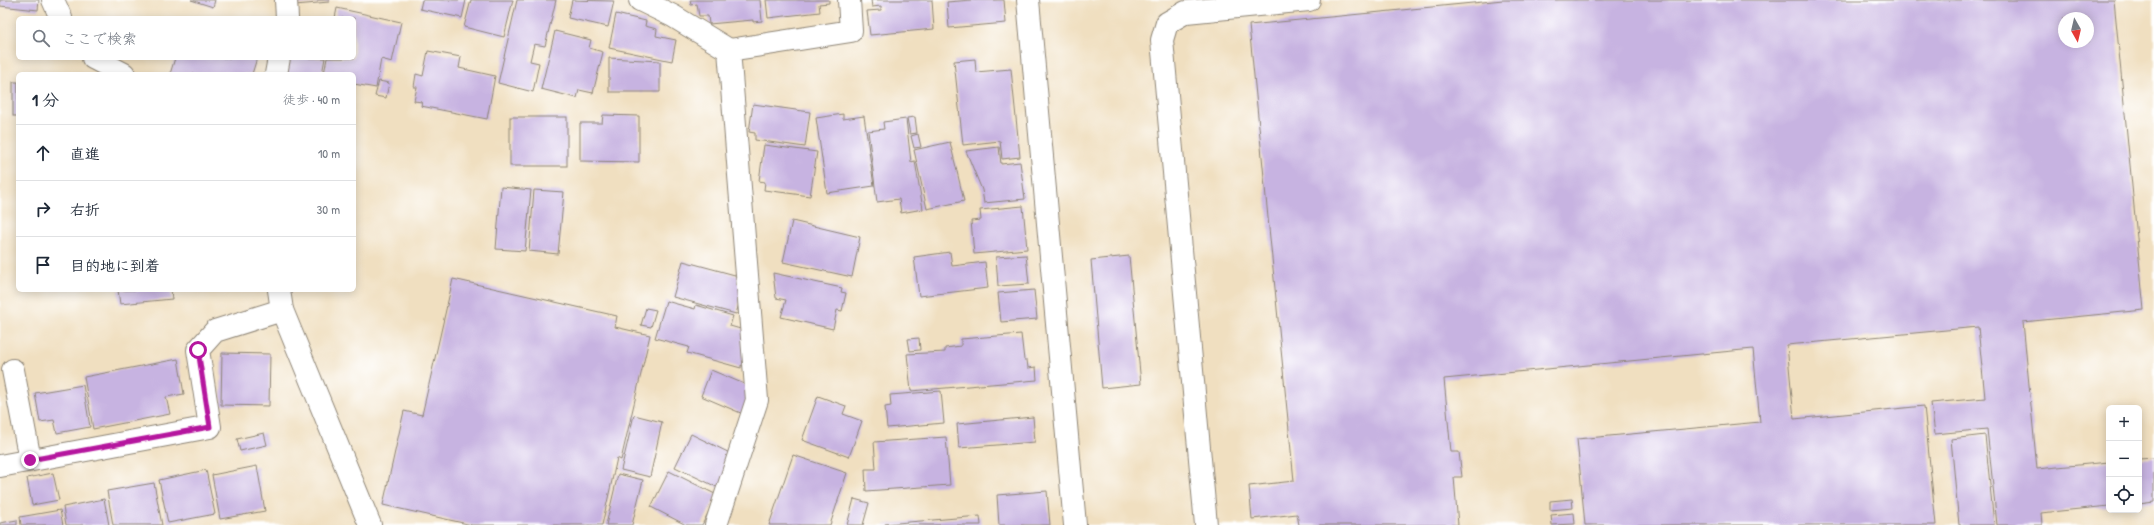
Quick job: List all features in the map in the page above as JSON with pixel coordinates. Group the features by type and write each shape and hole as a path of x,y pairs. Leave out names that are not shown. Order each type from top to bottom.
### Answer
{"street":[{"path":"53,0 60,16"},
{"path":"286,0 287,16"},
{"path":"646,1 729,50 851,32 849,0"},
{"path":"1028,0 1074,525"},
{"path":"1206,525 1162,40 1167,23 1186,12 1310,0"},
{"path":"716,525 757,400 729,50"},
{"path":"96,60 120,72"},
{"path":"276,72 279,60"},
{"path":"0,466 210,427 198,350 215,331 280,300 370,525"},
{"path":"13,370 30,460"}],"building":[{"path":"0,0 39,0 38,10 0,6"},
{"path":"191,0 215,0 213,7"},
{"path":"294,0 329,0 329,2 295,5"},
{"path":"422,0 466,0 462,18 420,9"},
{"path":"471,0 513,0 504,37 464,27"},
{"path":"517,0 556,0 545,46 534,44 530,61 539,63 533,92 498,83"},
{"path":"572,0 614,1 608,27 568,18"},
{"path":"690,0 760,0 762,21 753,22 753,20 709,24 708,16 699,16 697,4 691,5"},
{"path":"766,0 829,0 829,3 819,4 820,12 768,18"},
{"path":"871,0 932,0 934,29 870,35 867,11 881,10 881,6 872,7"},
{"path":"1004,0 1006,23 949,28 947,2"},
{"path":"1503,0 2114,0 2144,310 2023,322 2037,469 2106,462 2106,506 2041,513 2042,525 1997,525 1987,429 1935,434 1931,403 1985,398 1978,327 1787,345 1794,419 1924,406 1936,525 1585,525 1577,439 1760,422 1753,349 1444,379 1451,452 1459,452 1462,477 1454,477 1458,525 1299,525 1297,514 1252,519 1249,486 1294,481 1249,25"},
{"path":"337,8 401,22 392,62 381,59 376,88 356,84 356,72 324,72 327,60 356,60 356,16 335,16"},
{"path":"616,14 646,21 645,26 657,29 656,36 676,40 672,61 609,48"},
{"path":"555,31 591,40 589,48 603,52 593,93 579,90 577,98 541,89"},
{"path":"428,51 461,57 459,68 495,76 487,119 421,106 422,102 414,101 417,87 414,87 416,74 423,76"},
{"path":"609,58 660,61 660,92 609,92"},
{"path":"975,59 976,72 1011,69 1020,157 1002,159 1000,141 963,145 954,61"},
{"path":"174,60 256,60 253,72 171,72"},
{"path":"289,60 325,60 322,72 286,72"},
{"path":"379,81 389,83 386,98 375,96"},
{"path":"13,82 16,82 16,116 13,116"},
{"path":"753,104 810,112 805,147 755,140 755,133 749,132"},
{"path":"843,114 843,119 864,116 874,186 827,193 816,118"},
{"path":"603,115 639,116 639,162 580,161 580,123 602,123"},
{"path":"510,117 567,117 567,166 510,166"},
{"path":"915,117 917,133 910,134 907,118"},
{"path":"906,119 911,162 915,161 923,209 901,213 899,199 877,202 868,131 884,129 883,122"},
{"path":"918,134 921,147 914,148 911,136"},
{"path":"950,142 964,201 927,209 914,150"},
{"path":"764,145 817,152 810,196 764,190 765,182 759,181"},
{"path":"999,147 1001,164 1020,162 1025,199 984,203 982,190 966,151"},
{"path":"501,187 531,190 525,251 496,249"},
{"path":"534,190 564,192 558,254 529,251"},
{"path":"1023,206 1027,249 974,254 971,221 981,220 980,210"},
{"path":"792,221 860,237 852,277 783,262"},
{"path":"950,252 952,266 985,262 988,288 919,296 914,257"},
{"path":"1026,255 1029,284 998,286 996,257"},
{"path":"1129,256 1141,384 1102,388 1091,260"},
{"path":"683,261 746,278 736,314 673,297"},
{"path":"773,273 842,288 841,292 846,293 842,311 837,310 833,329 781,317 786,300 776,298"},
{"path":"453,279 617,316 615,327 650,335 621,460 617,458 602,525 472,525 383,505 404,411 422,415"},
{"path":"1034,290 1037,319 1001,322 998,293"},
{"path":"118,292 171,292 172,299 120,304"},
{"path":"666,301 695,309 696,305 733,316 730,326 751,332 745,367 741,365 741,368 687,353 689,347 655,338"},
{"path":"646,308 656,310 651,327 641,325"},
{"path":"1021,334 1024,360 1027,360 1028,368 1036,367 1037,380 911,391 907,354 945,352 945,348 961,346 961,339"},
{"path":"919,338 920,350 910,351 908,339"},
{"path":"222,353 270,354 269,406 221,405"},
{"path":"178,359 184,394 166,397 170,414 93,429 84,377"},
{"path":"711,370 754,388 743,414 701,396"},
{"path":"83,385 90,427 57,433 54,420 40,422 35,393"},
{"path":"941,391 944,423 887,428 885,407 891,406 890,395"},
{"path":"818,396 846,406 843,414 862,421 849,457 802,440"},
{"path":"634,415 662,422 650,477 621,470"},
{"path":"1033,417 1035,442 959,448 957,424"},
{"path":"264,433 267,445 240,451 237,439"},
{"path":"691,434 738,457 723,490 675,467"},
{"path":"1985,435 1994,525 1959,525 1951,439"},
{"path":"946,437 950,485 866,491 865,469 876,469 874,442"},
{"path":"793,455 847,473 830,525 769,525"},
{"path":"2154,458 2154,502 2142,504 2142,459"},
{"path":"257,466 265,511 220,519 212,475"},
{"path":"206,470 215,514 168,523 159,480"},
{"path":"669,471 717,495 702,525 686,525 651,507"},
{"path":"53,473 59,500 32,505 27,478"},
{"path":"618,474 643,480 632,525 606,525"},
{"path":"154,483 162,525 113,525 107,491"},
{"path":"1047,491 1050,525 999,525 997,495"},
{"path":"104,499 109,525 66,525 63,507"},
{"path":"854,499 869,503 863,525 847,525"},
{"path":"1572,499 1573,508 1550,510 1550,501"},
{"path":"60,510 63,525 21,525 20,517"},
{"path":"1574,513 1575,524 1552,525 1551,515"},
{"path":"980,516 981,525 885,525 885,524"},
{"path":"17,520 17,525 0,525 0,523"}],"route":[{"path":"30,460 210,427 198,350"}]}
